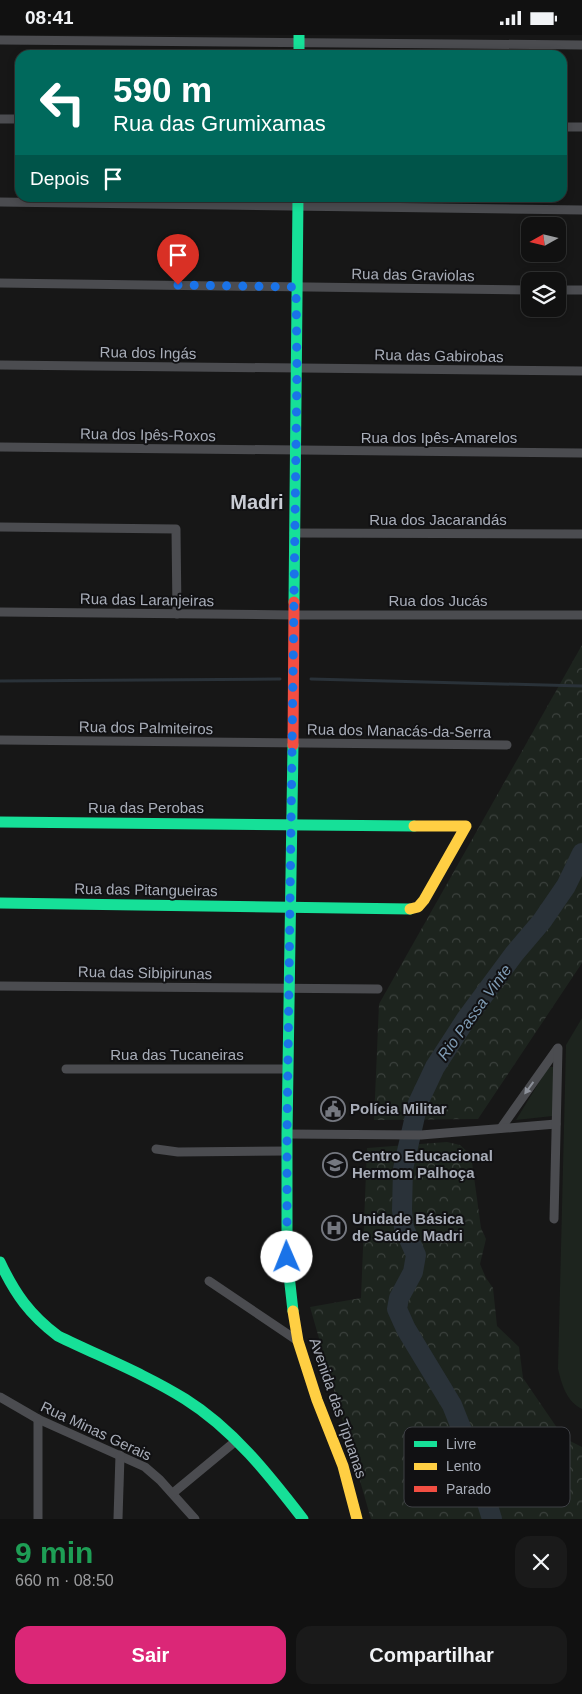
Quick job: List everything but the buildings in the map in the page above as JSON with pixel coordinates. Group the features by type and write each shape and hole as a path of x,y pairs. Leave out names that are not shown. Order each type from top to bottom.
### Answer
{"main road":[{"name":"Avenida das Tipuanas","path":"298,202 287,1257 298,1341 317,1400 343,1466 357,1519"},
{"name":"Rua das Perobas","path":"0,822 466,826"},
{"name":"Rua das Pitangueiras","path":"0,903 407,909 418,907 424,900 466,826"},
{"path":"0,1263 11,1287 25,1307 43,1326 58,1336 167,1388 188,1401 237,1440 303,1519"}],"street":[{"path":"0,40 299,45 582,45"},
{"path":"0,119 15,119"},
{"path":"567,127 582,127"},
{"path":"0,202 298,202 582,210"},
{"name":"Rua das Graviolas","path":"0,283 521,290"},
{"path":"566,290 582,290"},
{"name":"Rua dos Ingás","path":"0,365 297,368"},
{"name":"Rua das Gabirobas","path":"297,368 582,371"},
{"name":"Rua dos Ipês-Roxos","path":"0,447 295,451"},
{"name":"Rua dos Ipês-Amarelos","path":"295,451 582,453"},
{"path":"0,527 176,529 177,614"},
{"name":"Rua dos Jacarandás","path":"294,533 582,535"},
{"name":"Rua das Laranjeiras","path":"0,612 293,615"},
{"name":"Rua dos Jucás","path":"293,615 582,615"},
{"name":"Rua dos Palmiteiros","path":"0,740 292,743"},
{"name":"Rua dos Manacás-da-Serra","path":"292,743 507,745"},
{"name":"Rua das Sibipirunas","path":"0,986 378,989"},
{"path":"502,1128 558,1048 554,1219"},
{"name":"Rua das Tucaneiras","path":"66,1069 288,1069"},
{"path":"287,1134 421,1135 556,1124"},
{"path":"156,1149 178,1152 287,1151"},
{"path":"210,1281 298,1341"},
{"name":"Rua Minas Gerais","path":"0,1397 38,1419 145,1467 153,1473 195,1519"},
{"path":"38,1419 38,1519"},
{"path":"172,1493 237,1440"},
{"path":"118,1519 120,1455"}],"green space":[{"path":"582,645 582,963 478,1119 374,1120 379,1004"},
{"path":"582,1018 582,1409 568,1397 558,1369 566,1045"},
{"path":"553,1067 553,1116 516,1120 546,1071"},
{"path":"447,1142 460,1145 471,1155 481,1228 486,1239 480,1264 493,1288 497,1326 519,1347 523,1378 556,1427 404,1427 404,1507 570,1507 570,1441 582,1447 582,1519 371,1519 310,1307 361,1298 367,1148"}],"waterway":[{"path":"0,681 280,679"},
{"path":"311,679 582,686"},
{"name":"Rio Passa Vinte","path":"461,1427 452,1405 406,1329 397,1309 399,1298 413,1272 416,1255 404,1228 402,1210 403,1169 418,1103 435,1067 466,1019 514,954 542,921 566,886 582,853"},
{"name":"Rio Passa Vinte","path":"488,1507 492,1519"}],"traffic: fast":[{"path":"299,35 299,50"},
{"path":"294,602 298,202"},
{"path":"293,745 287,1134 287,1257 293,1311"},
{"path":"0,822 414,826"},
{"path":"0,903 410,909"},
{"path":"0,1262 11,1284 24,1303 48,1328 58,1336 154,1382 202,1411 219,1424 249,1454 303,1519"}],"traffic: slow":[{"path":"410,909 418,907 424,900 466,826 414,826"},
{"path":"293,1311 298,1341 317,1400 343,1466 357,1519"}],"traffic: jam":[{"path":"293,745 294,602"}],"place":[{"name":"Polícia Militar","path":"333,1109"},
{"name":"Centro Educacional Hermom Palhoça","path":"335,1165"},
{"name":"Unidade Básica de Saúde Madri","path":"334,1228"}],"district":[{"name":"Madri","path":"257,502"}],"route":[{"path":"178,285 296,287 297,368 287,1257"}]}
